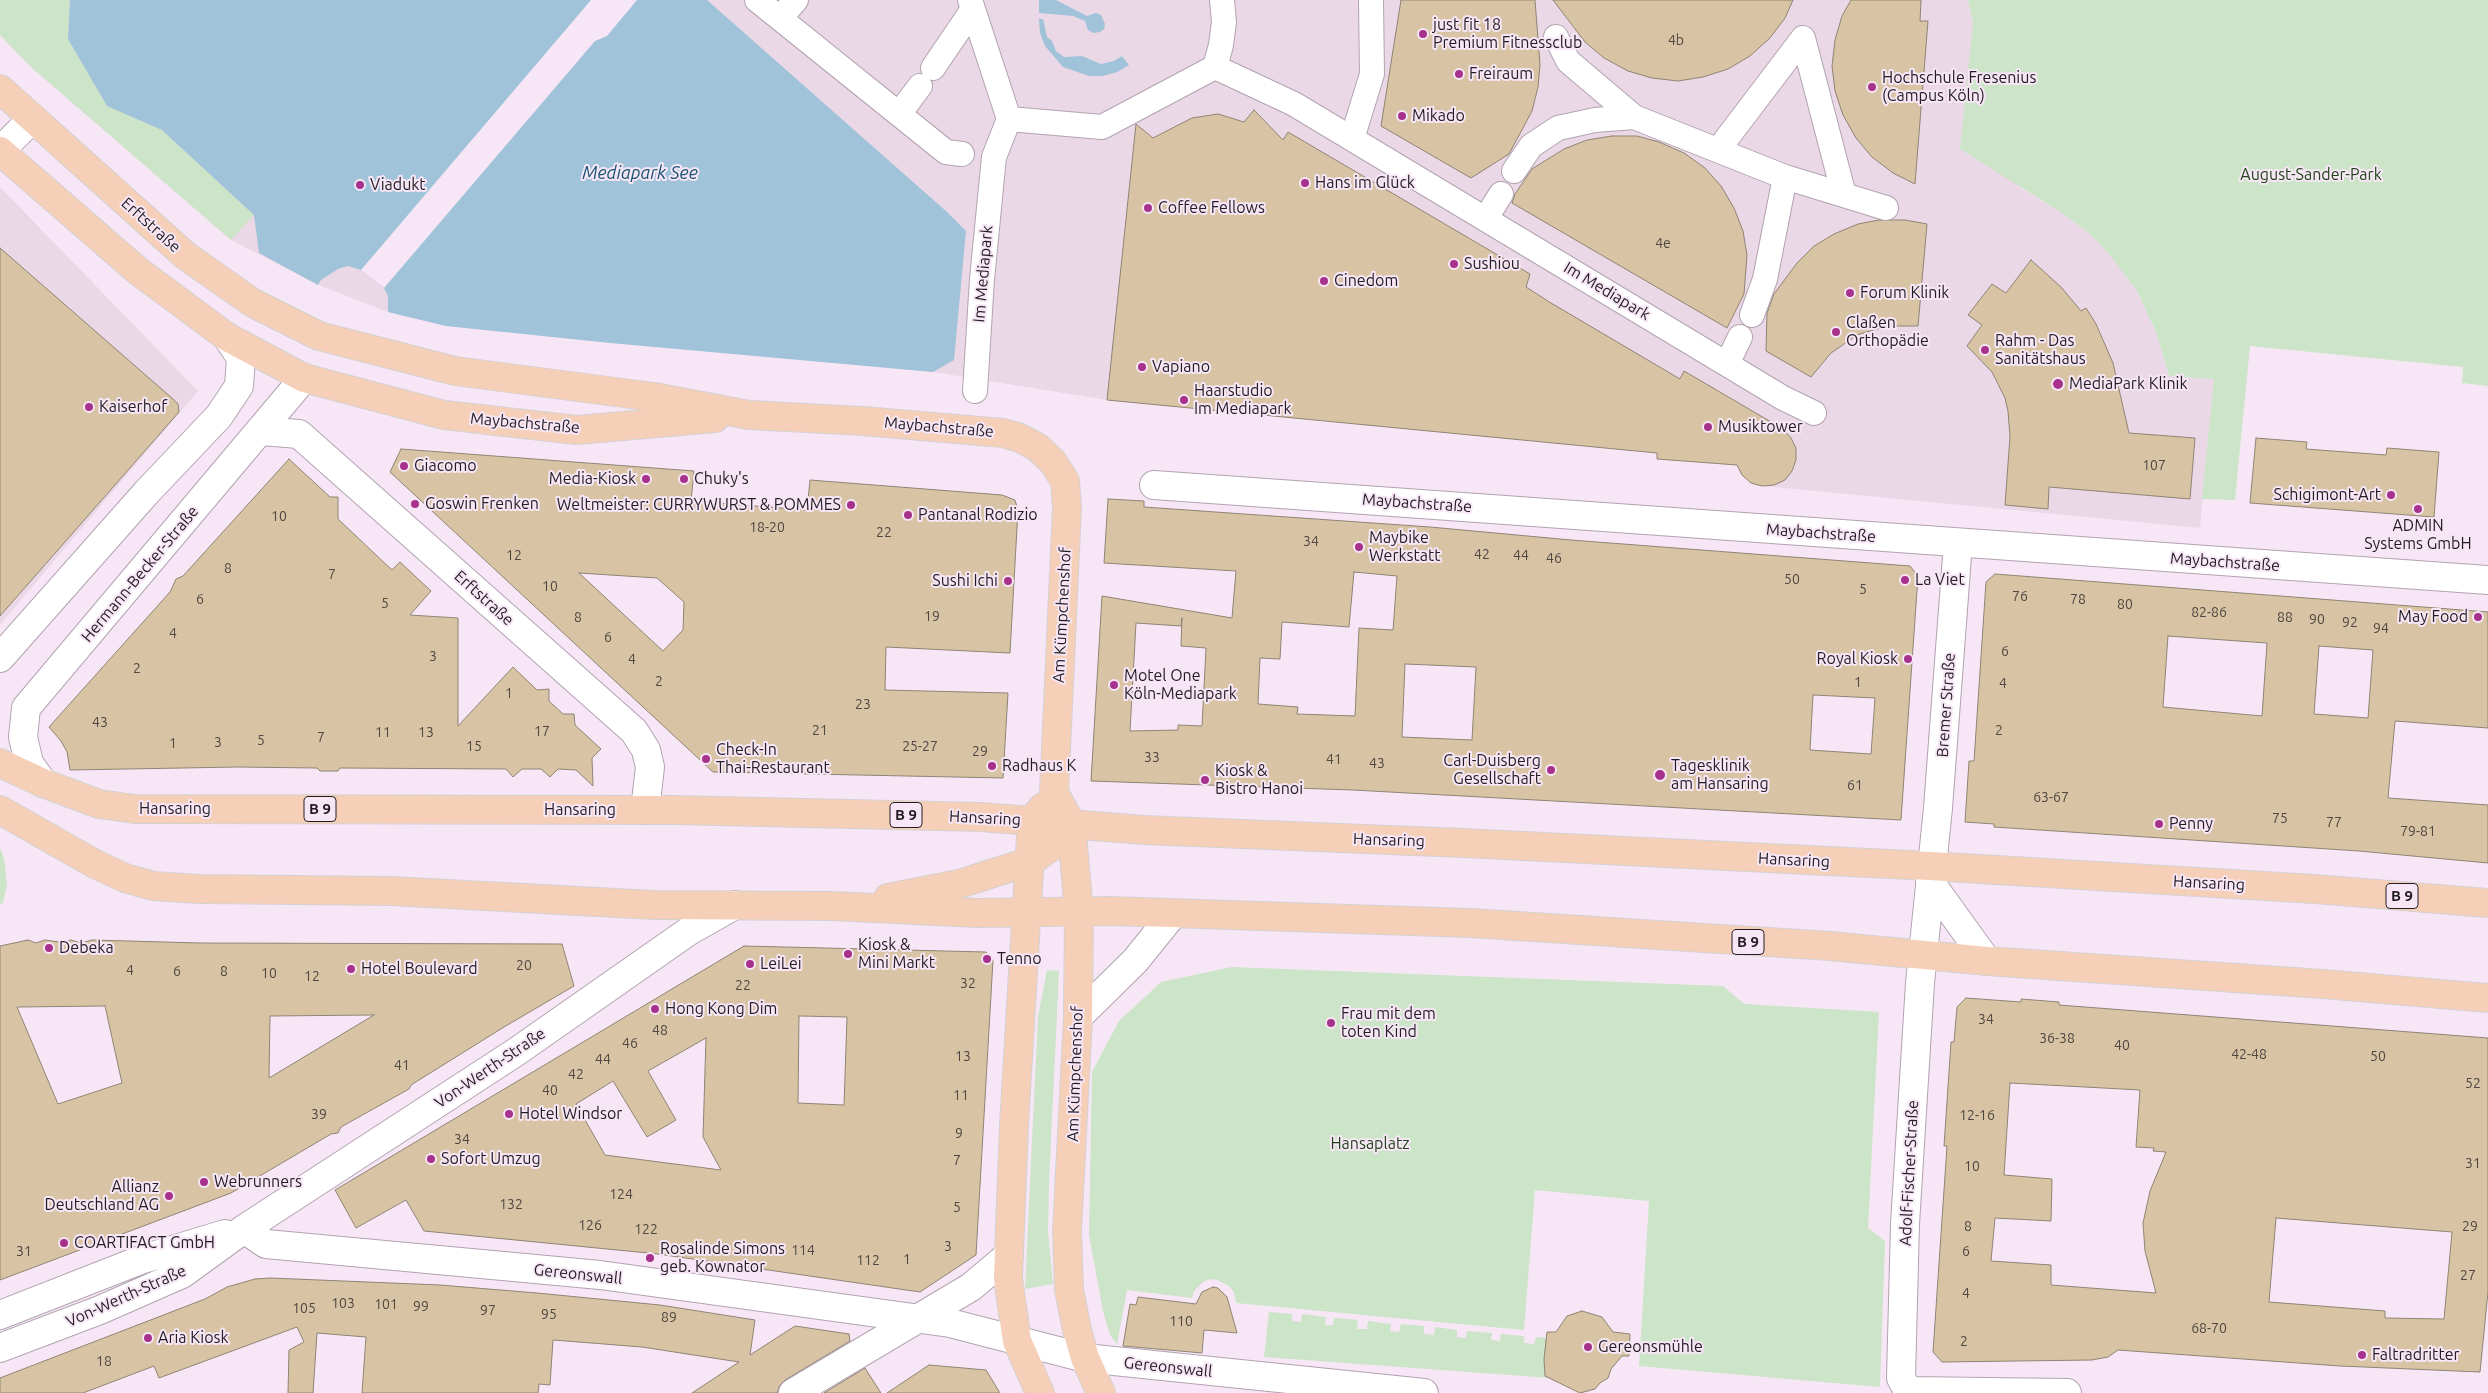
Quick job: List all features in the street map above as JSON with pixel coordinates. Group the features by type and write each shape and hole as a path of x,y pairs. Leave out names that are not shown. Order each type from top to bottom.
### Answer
{"main road":[{"name":"Erftstraße","path":"0,89 186,256 253,303 319,336"},
{"path":"0,151 138,271 227,337 304,378"},
{"name":"Maybachstraße","path":"319,336 455,370 654,397 749,415 864,421 1003,433 1020,438 1037,447"},
{"name":"Maybachstraße","path":"304,378 444,415 577,430 749,415"},
{"name":"Am Kümpchenshof","path":"1037,447 1053,462 1065,481 1067,507 1054,793 1080,829 1078,1017 1067,1231 1069,1290 1077,1330 1086,1358 1101,1393"},
{"name":"B 9","path":"0,763 43,783"},
{"name":"Hansaring","path":"43,783 99,804 136,809 645,810 955,816 1032,820 1080,829 1930,874 2325,890 2488,902"},
{"path":"1040,1393 1017,1341 1010,1299 1009,1255 1014,1125 1032,820 1054,793"},
{"name":"B 9","path":"10,816 117,875 153,886 199,889 391,891 654,904 832,906 1028,913 1173,914 1470,923 1923,954 1987,961 2313,983 2488,998"},
{"path":"1028,913 1042,877 1055,852 1080,829"},
{"name":"B 9","path":"832,906 959,884 1030,861 1080,829"}],"street":[{"path":"757,0 946,152 976,155"},
{"path":"780,18 796,0"},
{"path":"971,4 1009,119 1102,127 1215,67 1221,45 1224,22 1222,0"},
{"path":"1352,139 1372,74 1371,0"},
{"path":"899,114 927,77 971,4"},
{"path":"1718,150 1806,29 1844,195"},
{"path":"1556,37 1568,60 1634,117 1785,176 1886,208"},
{"name":"Im Mediapark","path":"1215,67 1294,104 1783,398 1814,413"},
{"path":"1514,171 1531,146 1558,128 1595,120 1634,117"},
{"path":"0,151 32,119"},
{"name":"Im Mediapark","path":"975,390 982,279 976,155 1009,119"},
{"path":"1752,315 1765,279 1785,176"},
{"path":"1486,218 1501,194"},
{"path":"0,658 146,493 219,416 240,386 241,358 227,337"},
{"path":"1728,364 1740,337"},
{"name":"Hermann-Becker-Straße","path":"43,783 29,763 27,755 23,737 26,708 304,378"},
{"name":"Erftstraße","path":"261,431 298,434 634,731 646,750 650,768 645,810"},
{"name":"Maybachstraße","path":"1154,485 2488,580"},
{"name":"Bremer Straße","path":"1930,874 1938,801 1958,543"},
{"path":"1923,954 1930,874"},
{"path":"1930,874 1987,961"},
{"name":"Von-Werth-Straße","path":"0,1348 100,1310 182,1274 244,1229 516,1052 689,931 735,905"},
{"path":"1078,1017 1135,961 1173,914"},
{"name":"Adolf-Fischer-Straße","path":"1923,954 1905,1224 1901,1378 1908,1391 2067,1393"},
{"name":"Von-Werth-Straße","path":"0,1315 143,1259 244,1229"},
{"name":"Gereonswall","path":"244,1229 266,1244 600,1275 950,1323 1086,1358 1259,1385 1424,1393"},
{"path":"793,1393 916,1318 971,1287 1009,1255"}],"shaded area":[{"path":"0,0 1968,0 2019,187 2062,213 2090,234 2108,253 2137,291 2156,332 2169,376 2214,379 2200,528 1763,486 1751,483 1742,475 1736,465 1657,459 1657,452 1107,400 933,372 446,326 388,312 318,285 231,240 31,67 0,35"},
{"name":"Kaiserhof","path":"0,187 198,391 0,625"}],"green space":[{"path":"0,0 70,0 68,39 107,106 162,130 254,215 231,240 31,67 0,35"},
{"name":"August-Sander-Park","path":"1968,0 2488,0 2488,386 2462,383 2463,367 2250,346 2235,500 2202,499 2214,379 2169,376 2156,332 2137,291 2108,253 2090,234 2062,213 1960,149 1973,24"},
{"path":"0,848 4,858 7,884 3,903 0,904"},
{"name":"Hansaplatz","path":"1232,967 1723,986 1744,1004 1879,1012 1868,1228 1885,1241 1880,1387 1639,1366 1649,1201 1535,1190 1524,1330 1236,1303 1234,1292 1229,1286 1210,1279 1203,1282 1194,1291 1192,1298 1127,1290 1117,1344 1110,1335 1103,1311 1089,1235 1092,1072 1119,1021 1161,982"},
{"path":"1047,970 1059,971 1048,1231 1053,1284 1025,1289 1038,1016"},
{"path":"1269,1312 1292,1314 1292,1321 1301,1322 1302,1314 1326,1317 1325,1325 1333,1325 1334,1318 1358,1320 1357,1329 1367,1329 1368,1321 1391,1324 1390,1331 1399,1332 1401,1324 1424,1326 1424,1334 1434,1335 1435,1327 1457,1330 1457,1337 1466,1338 1467,1331 1492,1333 1491,1340 1500,1341 1501,1334 1524,1336 1524,1343 1534,1344 1536,1337 1547,1338 1550,1378 1264,1357"}],"water":[{"name":"Mediapark See","path":"70,0 707,0 947,212 966,231 954,360 933,372 610,343 446,326 388,312 388,296 384,288 361,270 348,266 338,269 321,280 318,285 259,253 254,215 162,130 107,106 68,39"},
{"path":"1039,0 1056,0 1087,16 1096,13 1101,15 1105,24 1104,29 1093,33 1088,30 1085,21 1073,16 1039,13"},
{"path":"1039,19 1043,19 1047,37 1052,41 1056,51 1064,57 1082,56 1101,64 1114,61 1122,56 1129,65 1117,72 1103,76 1089,76 1063,67 1045,46 1040,33"}],"pier":[{"path":"591,0 637,0 607,36 595,41 384,288 361,270"}],"building":[{"path":"1401,0 1535,0 1540,65 1538,87 1532,111 1509,154 1471,178 1381,126"},
{"path":"1553,0 1793,0 1785,18 1770,38 1750,56 1728,69 1703,77 1678,81 1652,78 1628,71 1604,58 1585,42"},
{"path":"1851,0 1921,0 1920,21 1928,21 1915,184 1893,173 1872,157 1856,138 1843,115 1835,91 1832,66 1835,40 1842,16"},
{"name":"Cinedom","path":"1254,110 1283,140 1288,132 1530,274 1526,287 1551,303 1680,379 1684,371 1783,429 1791,438 1796,448 1796,460 1792,471 1785,480 1774,485 1762,486 1751,483 1742,475 1737,465 1657,459 1657,453 1107,400 1136,124 1153,138 1192,118 1218,114 1244,122"},
{"path":"1612,136 1637,136 1659,142 1684,153 1705,168 1721,186 1734,208 1743,231 1747,255 1744,294 1727,328 1512,203 1515,194 1532,169 1564,149 1587,140"},
{"name":"Forum Klinik","path":"1879,220 1905,220 1927,224 1918,326 1887,326 1857,335 1831,353 1811,377 1766,351 1767,313 1774,294 1797,263 1814,246 1834,234 1858,224"},
{"name":"Kaiserhof","path":"0,248 173,399 178,404 179,412 0,616"},
{"name":"MediaPark Klinik","path":"2031,260 2061,287 2081,311 2086,308 2096,324 2113,363 2129,433 2195,438 2190,499 2049,487 2048,509 2005,505 2010,437 2008,411 2005,398 1992,372 1967,346 1982,325 1968,315 1992,284 2006,293"},
{"path":"2256,438 2307,442 2306,449 2386,455 2387,448 2439,452 2434,517 2250,503"},
{"path":"401,449 694,471 691,501 807,510 810,480 1002,495 1015,500 1018,510 1010,653 886,647 885,690 1008,693 1003,778 713,772 390,472","holes":["579,573 657,578 684,602 683,630 663,651"]},
{"path":"289,459 330,497 338,497 338,519 392,570 400,562 431,591 410,615 458,618 458,726 513,667 537,690 549,689 549,701 563,714 574,714 575,725 601,749 592,758 593,786 576,770 558,769 550,777 541,769 522,769 513,777 506,769 340,768 338,771 320,771 317,768 238,767 70,770 67,752 61,741 49,727 170,592 176,579 183,576"},
{"path":"1108,499 1144,501 1144,507 1430,527 1571,540 1910,566 1918,576 1901,820 1353,790 1091,781 1102,596 1232,618 1236,571 1104,563","holes":["1354,572 1397,576 1393,630 1359,628 1355,716 1297,714 1298,707 1258,704 1260,658 1280,659 1282,622 1349,627","1182,618 1181,646 1206,648 1202,726 1178,725 1178,730 1130,731 1136,623 1181,626","1405,664 1476,667 1472,740 1402,737","1813,695 1875,698 1871,754 1810,750"]},
{"path":"1995,574 2488,612 2488,728 2395,721 2388,798 2488,805 2488,863 2359,851 1994,827 1994,824 1965,822 1969,761 1974,761 1986,582","holes":["2168,636 2267,643 2262,716 2163,707","2319,646 2373,650 2368,718 2314,714"]},
{"path":"28,940 36,943 45,940 59,942 71,940 81,943 92,940 200,943 562,944 574,986 411,1085 409,1089 341,1127 338,1133 331,1134 231,1193 0,1280 0,946","holes":["105,1006 122,1083 58,1104 17,1007","374,1015 269,1078 270,1016"]},
{"path":"744,946 986,952 993,960 976,1255 920,1292 658,1254 424,1231 406,1200 356,1228 335,1190","holes":["799,1016 847,1017 844,1105 798,1103","706,1038 703,1137 721,1170 605,1155 576,1104 613,1081 647,1137 676,1120 648,1071"]},
{"path":"1966,998 2021,1002 2021,999 2059,1002 2059,1005 2488,1038 2488,1292 2480,1372 2340,1366 2118,1350 2108,1357 2092,1360 1942,1362 1933,1352 1947,1146 1944,1146 1951,1042 1954,1042 1957,1007","holes":["2010,1083 2140,1090 2136,1147 2154,1148 2153,1151 2166,1152 2150,1191 2143,1223 2145,1251 2156,1293 2051,1285 2051,1265 1991,1261 1995,1218 2051,1221 2052,1179 2004,1175","2276,1218 2452,1232 2444,1319 2385,1318 2385,1311 2269,1302"]},
{"path":"255,1279 440,1285 537,1293 660,1305 755,1320 750,1355 795,1326 849,1334 850,1341 785,1380 780,1385 777,1393 692,1393 739,1362 642,1347 553,1340 550,1385 539,1384 538,1393 362,1393 366,1337 317,1333 313,1393 288,1393 289,1350 304,1342 297,1327 159,1378 154,1366 83,1393 0,1393 0,1378 205,1299 227,1287"},
{"path":"1213,1287 1218,1288 1227,1297 1237,1333 1204,1330 1202,1353 1123,1346 1130,1304 1136,1305 1138,1297 1196,1304 1202,1292"},
{"name":"Gereonsmühle","path":"1582,1311 1602,1317 1613,1332 1630,1334 1629,1356 1622,1356 1611,1369 1608,1378 1595,1389 1580,1393 1545,1376 1544,1359 1547,1332 1556,1332 1567,1316"},
{"path":"929,1365 986,1370 1000,1393 887,1393"},
{"path":"865,1368 881,1393 824,1393"}],"place":[{"name":"just fit 18 Premium Fitnessclub","path":"1423,34"},
{"name":"Freiraum","path":"1459,74"},
{"name":"Hochschule Fresenius (Campus Köln)","path":"1872,87"},
{"name":"Mikado","path":"1402,116"},
{"name":"Hans im Glück","path":"1305,183"},
{"name":"Viadukt","path":"360,185"},
{"name":"Coffee Fellows","path":"1148,208"},
{"name":"Sushiou","path":"1454,264"},
{"name":"Cinedom","path":"1324,281"},
{"name":"Forum Klinik","path":"1850,293"},
{"name":"Claßen Orthopädie","path":"1836,332"},
{"name":"Rahm - Das Sanitätshaus","path":"1985,350"},
{"name":"Vapiano","path":"1142,367"},
{"name":"MediaPark Klinik","path":"2058,384"},
{"name":"Haarstudio Im Mediapark","path":"1184,400"},
{"name":"Kaiserhof","path":"89,407"},
{"name":"Musiktower","path":"1708,427"},
{"name":"Giacomo","path":"404,466"},
{"name":"Media-Kiosk","path":"646,479"},
{"name":"Chuky's","path":"684,479"},
{"name":"Schigimont-Art","path":"2391,495"},
{"name":"Goswin Frenken","path":"415,504"},
{"name":"Weltmeister: CURRYWURST & POMMES","path":"851,505"},
{"name":"ADMIN Systems GmbH","path":"2418,509"},
{"name":"Pantanal Rodizio","path":"908,515"},
{"name":"Maybike Werkstatt","path":"1359,547"},
{"name":"La Viet","path":"1905,580"},
{"name":"Sushi Ichi","path":"1008,581"},
{"name":"May Food","path":"2478,617"},
{"name":"Royal Kiosk","path":"1908,659"},
{"name":"Motel One Köln-Mediapark","path":"1114,685"},
{"name":"Check-In Thai-Restaurant","path":"706,759"},
{"name":"Radhaus K","path":"992,766"},
{"name":"Carl-Duisberg Gesellschaft","path":"1551,770"},
{"name":"Tagesklinik am Hansaring","path":"1660,775"},
{"name":"Kiosk & Bistro Hanoi","path":"1205,780"},
{"name":"Penny","path":"2159,824"},
{"name":"Debeka","path":"49,948"},
{"name":"Kiosk & Mini Markt","path":"848,954"},
{"name":"Tenno","path":"987,959"},
{"name":"LeiLei","path":"750,964"},
{"name":"Hotel Boulevard","path":"351,969"},
{"name":"Hong Kong Dim","path":"655,1009"},
{"name":"Frau mit dem toten Kind","path":"1331,1023"},
{"name":"Hotel Windsor","path":"509,1114"},
{"name":"Sofort Umzug","path":"431,1159"},
{"name":"Webrunners","path":"204,1182"},
{"name":"Allianz Deutschland AG","path":"169,1196"},
{"name":"COARTIFACT GmbH","path":"64,1243"},
{"name":"Rosalinde Simons geb. Kownator","path":"650,1258"},
{"name":"Aria Kiosk","path":"148,1338"},
{"name":"Gereonsmühle","path":"1588,1347"},
{"name":"Faltradritter","path":"2362,1355"}]}
